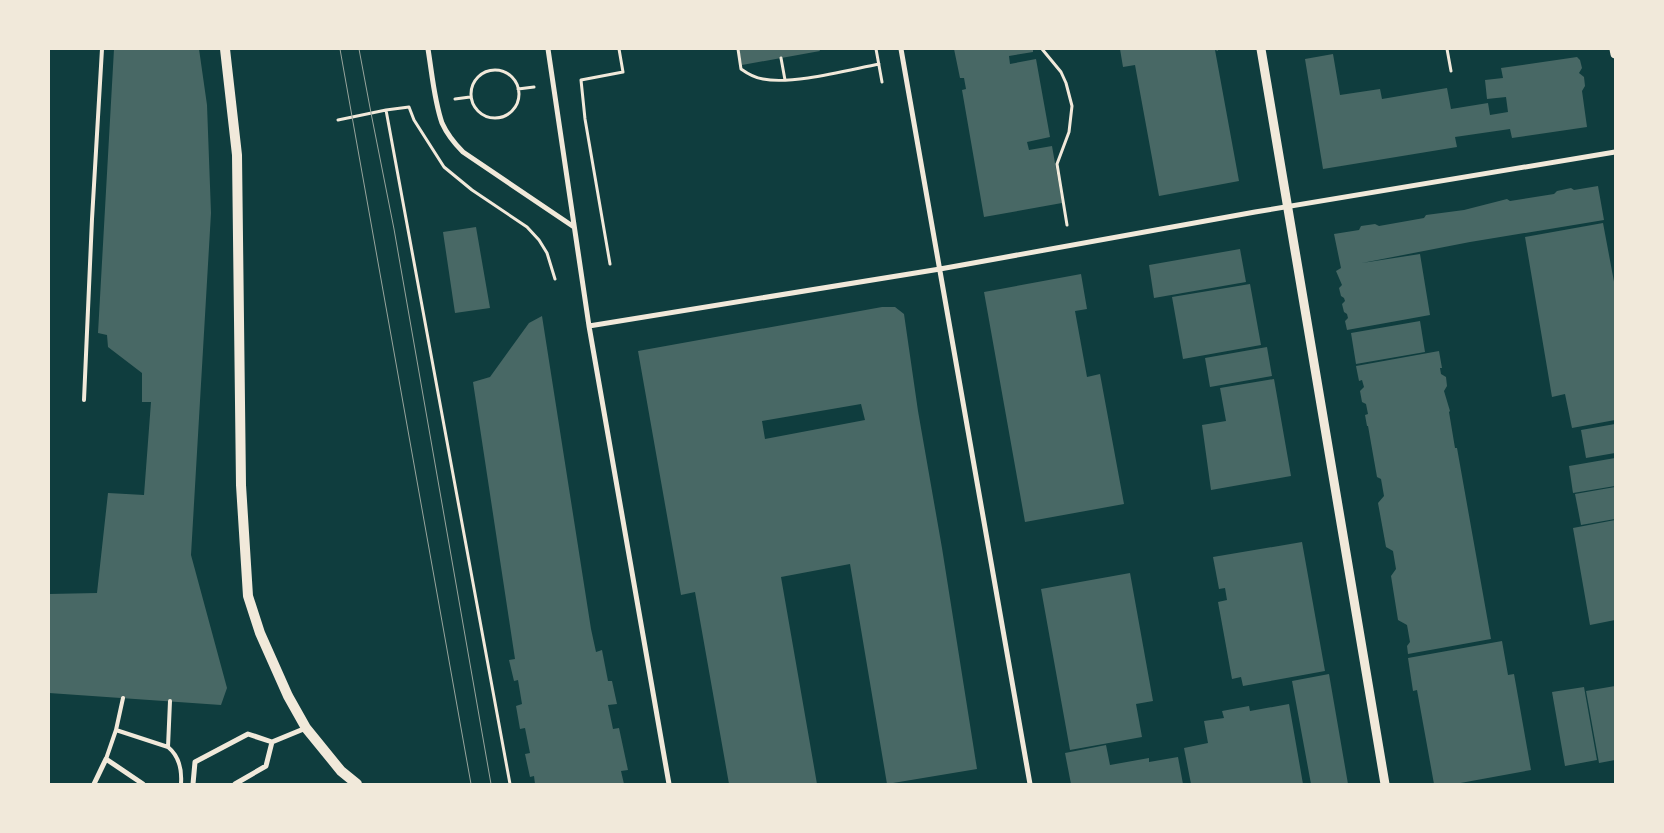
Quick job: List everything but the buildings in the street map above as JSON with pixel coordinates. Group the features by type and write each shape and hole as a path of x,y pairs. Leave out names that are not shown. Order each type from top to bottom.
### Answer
{"main road":[{"path":"225,49 238,155 241,486 248,596 260,633 288,696 306,728 342,771 357,784"}],"street":[{"path":"428,49 442,124 451,139 463,152 574,227"},
{"path":"548,49 589,326 669,784"},
{"path":"900,49 1030,784"},
{"path":"1261,49 1385,784"},
{"path":"1614,49 1615,54"},
{"path":"589,326 940,269 1287,207 1615,152"},
{"path":"193,784 196,762 248,734 272,742 306,728"},
{"path":"235,784 266,766 272,742"},
{"path":"94,784 106,759 143,784"}],"lane":[{"path":"84,400 102,49"},
{"path":"106,759 116,730 123,698"},
{"path":"168,747 170,701"},
{"path":"116,730 168,747 177,758 181,772 181,784"}],"path":[{"path":"610,264 585,119 581,80 622,72 619,49"},
{"path":"738,49 741,70 762,79 785,80 879,64"},
{"path":"876,49 882,82"},
{"path":"1042,49 1066,82 1072,106 1069,132 1057,164 1067,225"},
{"path":"1447,49 1451,71"},
{"path":"781,58 785,80"},
{"path":"495,70 503,71 510,76 516,82 518,90 518,97 512,111 498,118 483,116 473,105 470,97 474,81 479,75 495,70"},
{"path":"518,90 534,87"},
{"path":"455,99 470,97"},
{"path":"338,120 409,106 414,120 444,167 472,190 526,227 547,253 555,279"},
{"path":"386,110 510,784"}],"tram line":[{"path":"340,49 471,784"},
{"path":"359,49 394,229 491,784"}]}
